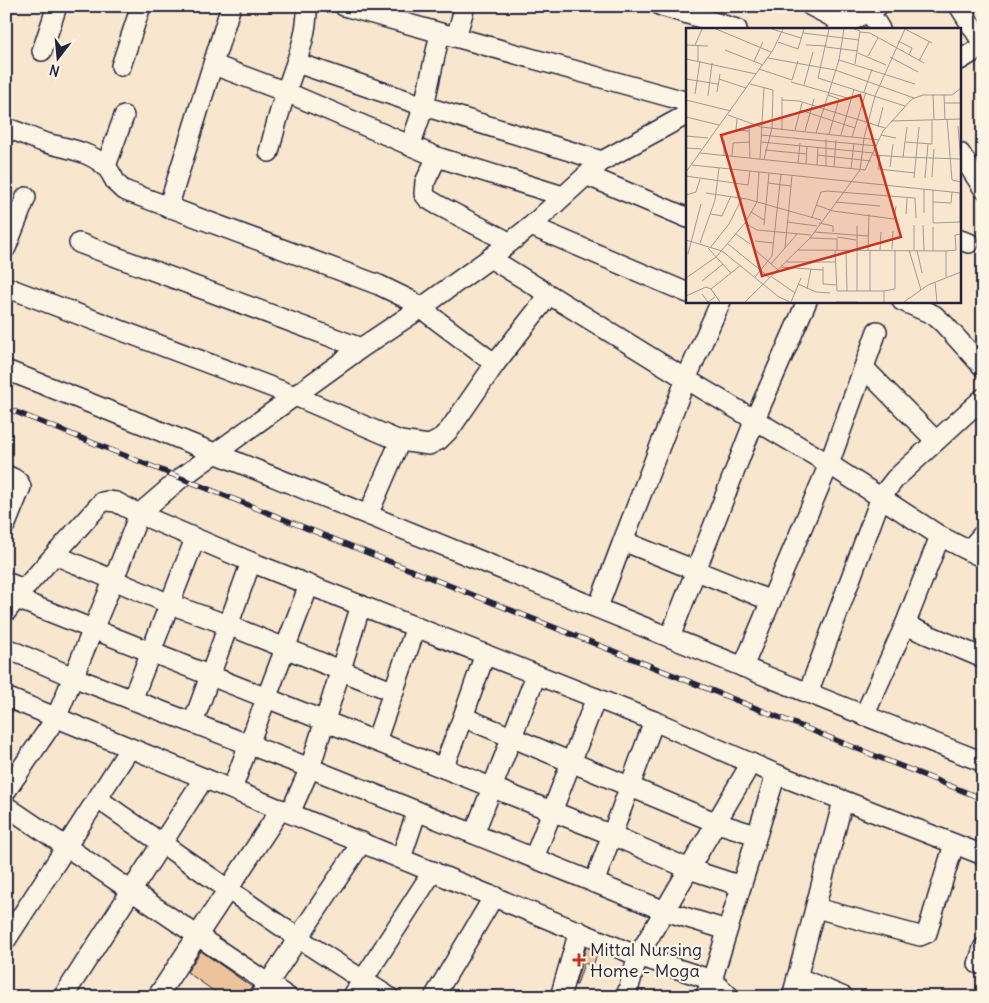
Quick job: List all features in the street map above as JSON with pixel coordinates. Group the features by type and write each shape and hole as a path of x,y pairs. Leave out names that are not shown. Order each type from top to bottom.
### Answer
{"street":[{"path":"42,51 57,6"},
{"path":"121,66 141,6"},
{"path":"168,208 231,6"},
{"path":"268,152 297,63 306,28 307,6"},
{"path":"344,6 383,11 448,35 686,101"},
{"path":"410,146 448,35 465,6"},
{"path":"661,6 734,28"},
{"path":"811,6 842,27 873,9 880,28"},
{"path":"959,6 983,45 962,59"},
{"path":"297,63 424,106 602,161"},
{"path":"214,65 286,92 437,157 563,196"},
{"path":"6,791 56,718 139,514 181,478 216,452 490,258 530,226 602,161 686,115"},
{"path":"106,166 124,116"},
{"path":"6,128 41,141 81,152 106,166 119,187 168,208 378,285 410,300 494,364"},
{"path":"962,156 983,188"},
{"path":"437,157 425,182 424,194 428,199 509,242"},
{"path":"586,175 685,213"},
{"path":"6,248 26,197"},
{"path":"530,226 686,292"},
{"path":"79,242 361,348"},
{"path":"490,258 686,379 830,464 940,536 975,554 983,534"},
{"path":"6,287 295,396 400,441 430,445 440,440 450,429 494,364 549,295"},
{"path":"670,637 756,419 807,302"},
{"path":"904,302 934,315 983,367"},
{"path":"598,607 716,303"},
{"path":"744,666 830,464 877,331"},
{"path":"864,368 936,441"},
{"path":"6,370 216,452 864,716 983,762"},
{"path":"808,693 881,498 895,479 983,398"},
{"path":"368,515 400,441"},
{"path":"6,475 15,478 20,483 21,488 6,524"},
{"path":"16,600 102,502 116,502 195,539 251,562 654,721 751,764 983,855"},
{"path":"864,716 905,625 940,536"},
{"path":"132,700 195,539"},
{"path":"623,541 771,601"},
{"path":"55,555 170,604 228,625 394,692"},
{"path":"193,723 251,562"},
{"path":"6,582 16,600 152,651 612,835 689,869 741,886"},
{"path":"232,789 309,585"},
{"path":"157,997 228,889 286,811 310,768 361,605"},
{"path":"905,625 983,658"},
{"path":"376,741 416,627"},
{"path":"6,648 73,677 310,768 665,911 727,930"},
{"path":"443,768 485,654"},
{"path":"474,834 536,674"},
{"path":"6,697 579,931 730,997"},
{"path":"534,858 596,698"},
{"path":"463,717 717,823 756,835"},
{"path":"594,882 654,721"},
{"path":"6,940 130,748"},
{"path":"626,997 638,956 751,764"},
{"path":"708,988 776,774"},
{"path":"66,996 204,778"},
{"path":"98,799 298,938 389,997"},
{"path":"792,997 844,801"},
{"path":"6,806 198,936 264,990 288,997"},
{"path":"400,858 417,811"},
{"path":"264,990 362,842"},
{"path":"816,908 920,936 927,933 954,844"},
{"path":"352,997 433,871"},
{"path":"434,997 494,896"},
{"path":"560,997 579,931"},
{"path":"797,976 844,997"}],"building":[{"path":"586,947 598,952 593,966 584,963 577,985 575,985"},
{"path":"201,951 252,987 246,997 222,997 187,972"}],"railway":[{"path":"6,408 983,799"}],"place":[{"name":"Mittal Nursing Home - Moga","path":"579,960"}]}
